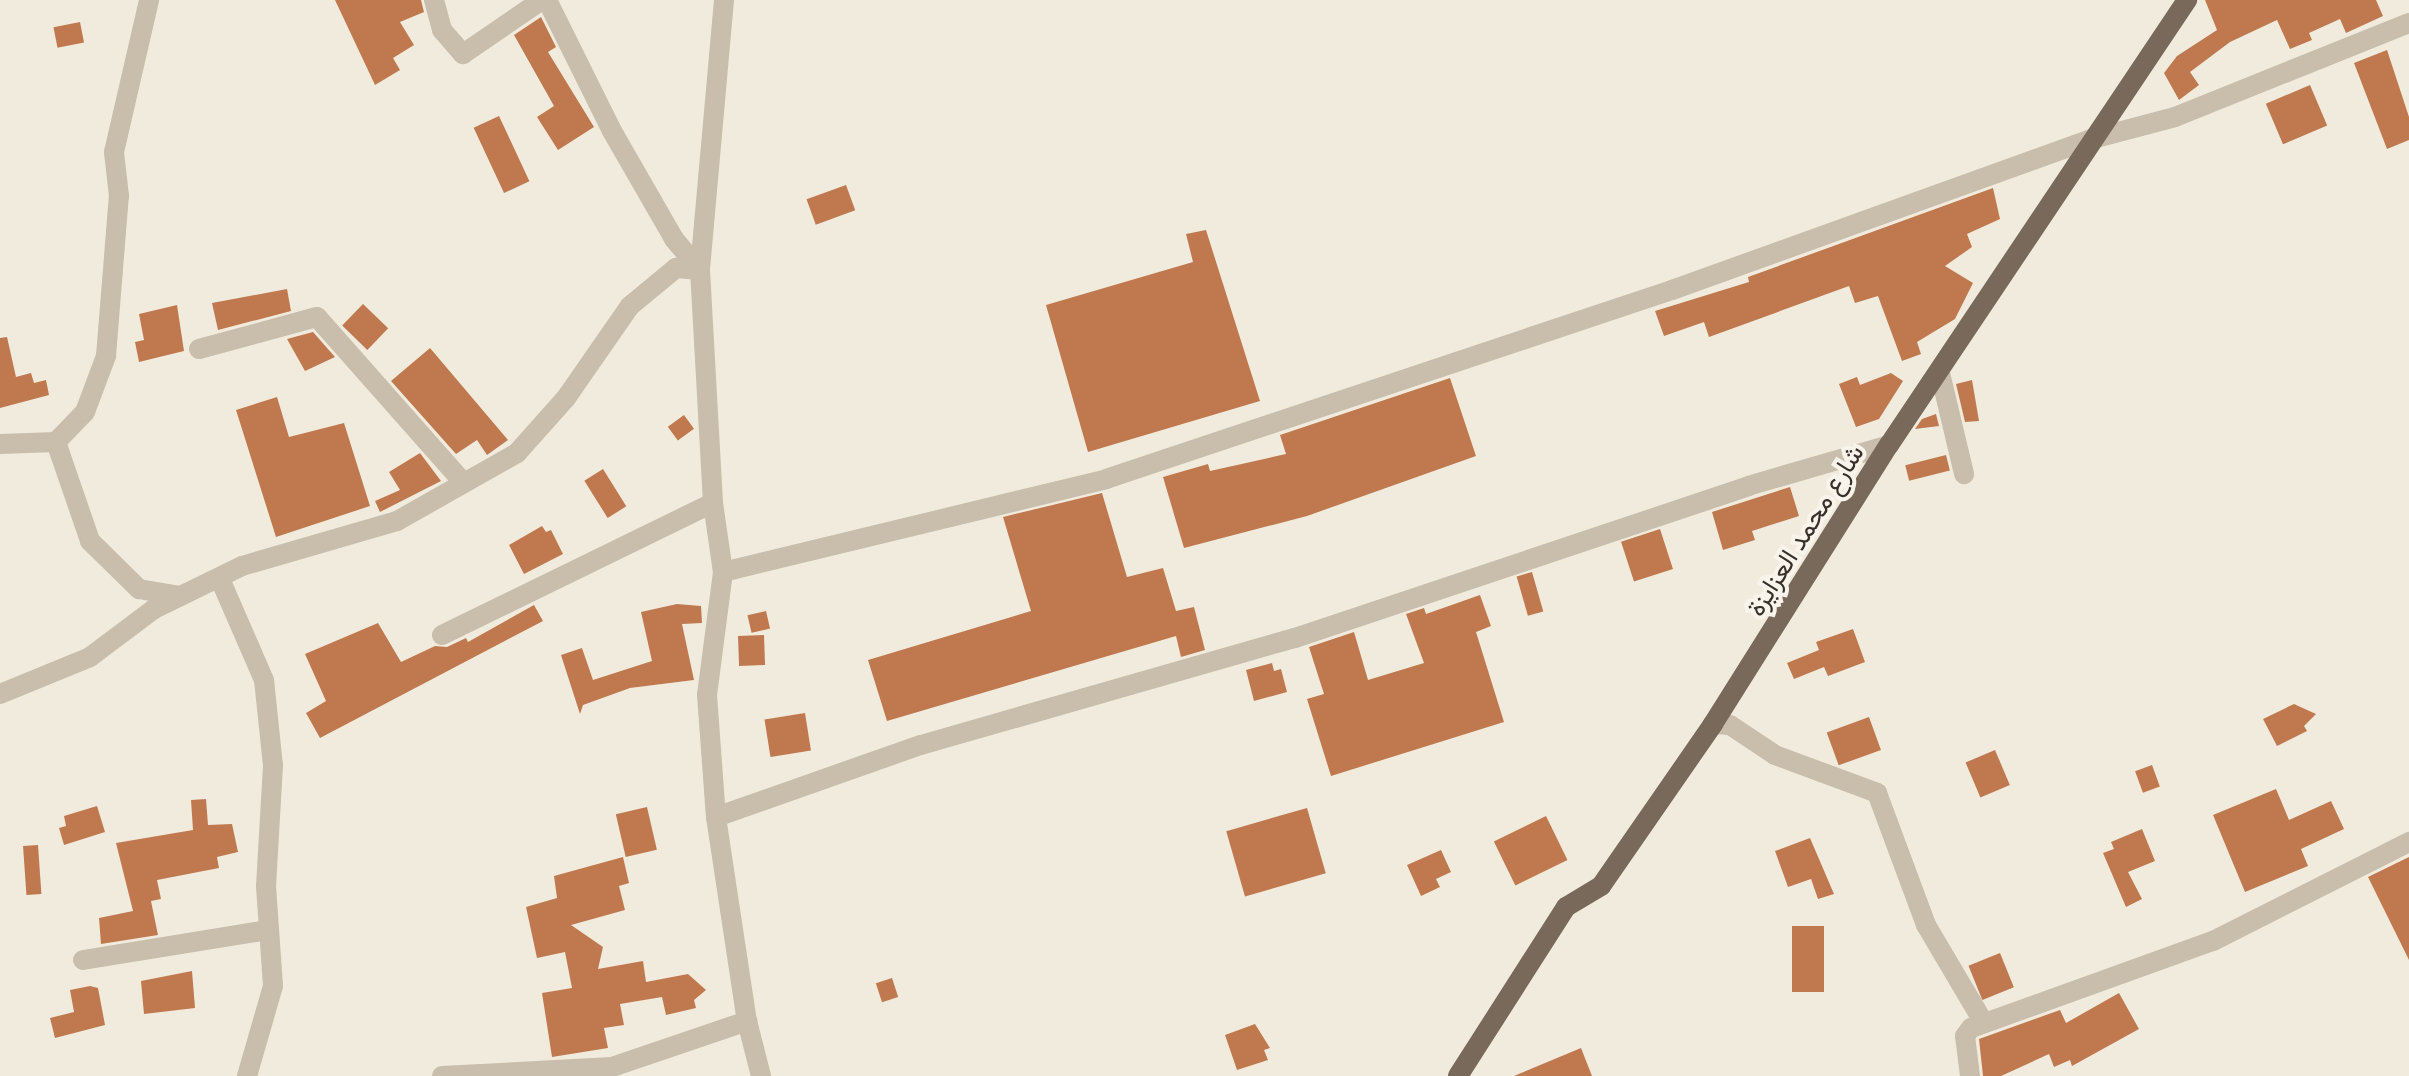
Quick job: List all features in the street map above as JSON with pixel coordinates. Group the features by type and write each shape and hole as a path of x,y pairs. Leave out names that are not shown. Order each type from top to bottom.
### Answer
{"main road":[{"name":"شارع محمد العزايزة","path":"1458,1076 1566,907 1601,886 1713,724 1889,445 2187,0"}],"street":[{"path":"0,444 56,442 85,412 106,356 119,196 114,152 149,0"},
{"path":"434,0 442,30 463,54 545,0 612,131 674,239 700,270"},
{"path":"724,0 700,270 713,503 723,572 707,695 716,817 747,1021 761,1076"},
{"path":"723,572 1106,479 1672,290 2092,139 2175,117 2409,23"},
{"path":"0,694 90,657 180,596 242,566 397,521 517,453 540,431 630,306 676,268 700,270"},
{"path":"199,349 317,317 463,482"},
{"path":"1940,373 1964,474"},
{"path":"56,442 90,541 139,589 180,596"},
{"path":"716,817 921,745 1295,638 1748,486 1889,445"},
{"path":"442,635 713,503"},
{"path":"220,579 264,680 273,765 269,930 273,986 247,1076"},
{"path":"1713,724 1730,725 1775,755 1877,793 1926,925 1984,1023"},
{"path":"1970,1076 1965,1036 1984,1023 2213,941 2409,842"},
{"path":"83,960 269,930"},
{"path":"442,1076 612,1067 747,1021"}],"building":[{"path":"335,0 421,0 424,12 400,22 414,45 393,58 400,70 375,85"},
{"path":"2205,0 2376,0 2383,16 2346,33 2340,19 2309,33 2312,40 2290,49 2277,20 2230,42 2190,72 2199,85 2179,100 2164,73 2177,56 2217,30"},
{"path":"541,17 556,47 548,52 594,127 558,150 537,117 554,106 514,35"},
{"path":"80,22 84,43 58,48 53,27"},
{"path":"2387,50 2409,117 2409,140 2387,149 2354,63"},
{"path":"2310,85 2327,126 2283,144 2266,104"},
{"path":"499,116 529,181 504,193 474,128"},
{"path":"846,185 855,210 816,225 807,199"},
{"path":"1993,188 2000,219 1967,234 1972,247 1945,266 1973,283 1955,319 1917,342 1921,354 1902,361 1878,296 1855,303 1849,286 1709,337 1704,322 1664,336 1655,311 1749,282 1748,277"},
{"path":"1206,230 1260,401 1088,452 1046,305 1193,262 1186,234"},
{"path":"287,289 291,311 218,330 212,303"},
{"path":"363,304 388,328 367,350 342,326"},
{"path":"177,305 184,351 139,362 135,342 144,340 139,314"},
{"path":"313,332 335,357 305,371 287,339"},
{"path":"7,337 16,377 31,373 34,383 46,380 49,395 0,408 0,338"},
{"path":"430,348 508,440 487,455 477,440 456,454 391,381"},
{"path":"1891,373 1903,381 1879,419 1856,427 1839,384 1857,377 1860,385"},
{"path":"1450,378 1476,456 1307,516 1184,548 1163,477 1208,464 1210,471 1286,454 1280,435"},
{"path":"1972,380 1979,421 1965,422 1956,384"},
{"path":"277,397 289,437 344,423 370,506 276,537 236,410"},
{"path":"1936,414 1939,426 1915,429 1922,419"},
{"path":"684,415 694,429 678,441 668,427"},
{"path":"420,453 441,481 380,512 375,501 400,490 389,472"},
{"path":"1946,455 1950,471 1909,481 1905,465"},
{"path":"603,469 626,506 608,518 584,481"},
{"path":"1790,487 1799,516 1752,531 1755,540 1723,550 1712,512"},
{"path":"1102,493 1127,577 1163,568 1176,611 1194,607 1205,650 1181,657 1176,636 887,721 868,660 1031,611 1003,517"},
{"path":"542,526 546,532 551,530 563,554 524,574 509,545"},
{"path":"1660,529 1673,569 1634,582 1621,542"},
{"path":"1532,572 1543,611 1528,616 1517,576"},
{"path":"1480,595 1491,626 1476,632 1504,722 1331,776 1307,699 1324,694 1309,647 1354,632 1368,680 1424,663 1406,614 1424,608 1426,614"},
{"path":"677,604 701,606 702,623 682,624 694,680 630,688 583,705 580,714 561,655 582,648 593,680 652,661 641,612"},
{"path":"534,605 543,621 320,738 306,713 326,701 305,654 378,623 401,662 435,646 447,647 466,638 468,642"},
{"path":"766,611 770,629 752,633 747,615"},
{"path":"1853,629 1865,662 1828,676 1824,667 1794,679 1787,663 1819,650 1816,642"},
{"path":"764,635 765,665 739,666 738,636"},
{"path":"1272,663 1274,671 1281,669 1287,692 1254,701 1246,670"},
{"path":"2294,704 2316,714 2304,726 2307,731 2277,746 2263,719"},
{"path":"805,713 811,751 770,757 765,719"},
{"path":"1869,717 1881,750 1839,765 1827,732"},
{"path":"1995,750 2010,785 1980,797 1966,763"},
{"path":"2152,765 2160,787 2143,793 2135,771"},
{"path":"2276,789 2289,820 2331,801 2344,829 2301,849 2308,866 2245,892 2213,815"},
{"path":"206,799 208,825 232,824 238,852 217,857 219,868 157,880 161,899 151,901 158,935 101,944 99,918 133,911 116,843 193,830 191,800"},
{"path":"97,806 105,832 64,845 59,828 66,826 64,816"},
{"path":"647,807 657,850 626,857 616,814"},
{"path":"1307,808 1326,873 1245,897 1226,831"},
{"path":"1546,816 1567,860 1515,885 1494,841"},
{"path":"2142,829 2155,861 2128,872 2142,899 2126,907 2103,853 2114,849 2111,842"},
{"path":"1810,838 1834,894 1818,899 1811,879 1788,887 1775,851"},
{"path":"38,845 41,894 26,895 23,846"},
{"path":"1441,850 1451,872 1436,879 1440,887 1421,896 1407,865"},
{"path":"623,857 629,883 619,886 625,910 571,925 603,947 598,969 643,961 646,982 688,974 706,990 694,1000 696,1008 666,1015 662,997 620,1004 624,1025 604,1028 608,1048 552,1057 542,993 572,988 565,952 537,958 526,907 557,898 554,876"},
{"path":"2409,857 2409,960 2368,877"},
{"path":"1792,926 1824,926 1824,992 1792,992"},
{"path":"2000,953 2014,987 1982,1000 1968,966"},
{"path":"192,971 195,1008 144,1014 141,981"},
{"path":"892,978 898,997 882,1002 876,983"},
{"path":"90,986 98,988 105,1025 55,1038 50,1018 74,1012 70,990"},
{"path":"2119,993 2139,1029 2072,1066 2070,1060 2054,1067 2049,1054 2001,1076 1983,1076 1979,1039 2060,1010 2066,1023"},
{"path":"1255,1024 1270,1048 1264,1050 1268,1060 1237,1070 1225,1035"},
{"path":"1581,1048 1592,1076 1514,1076"}]}
